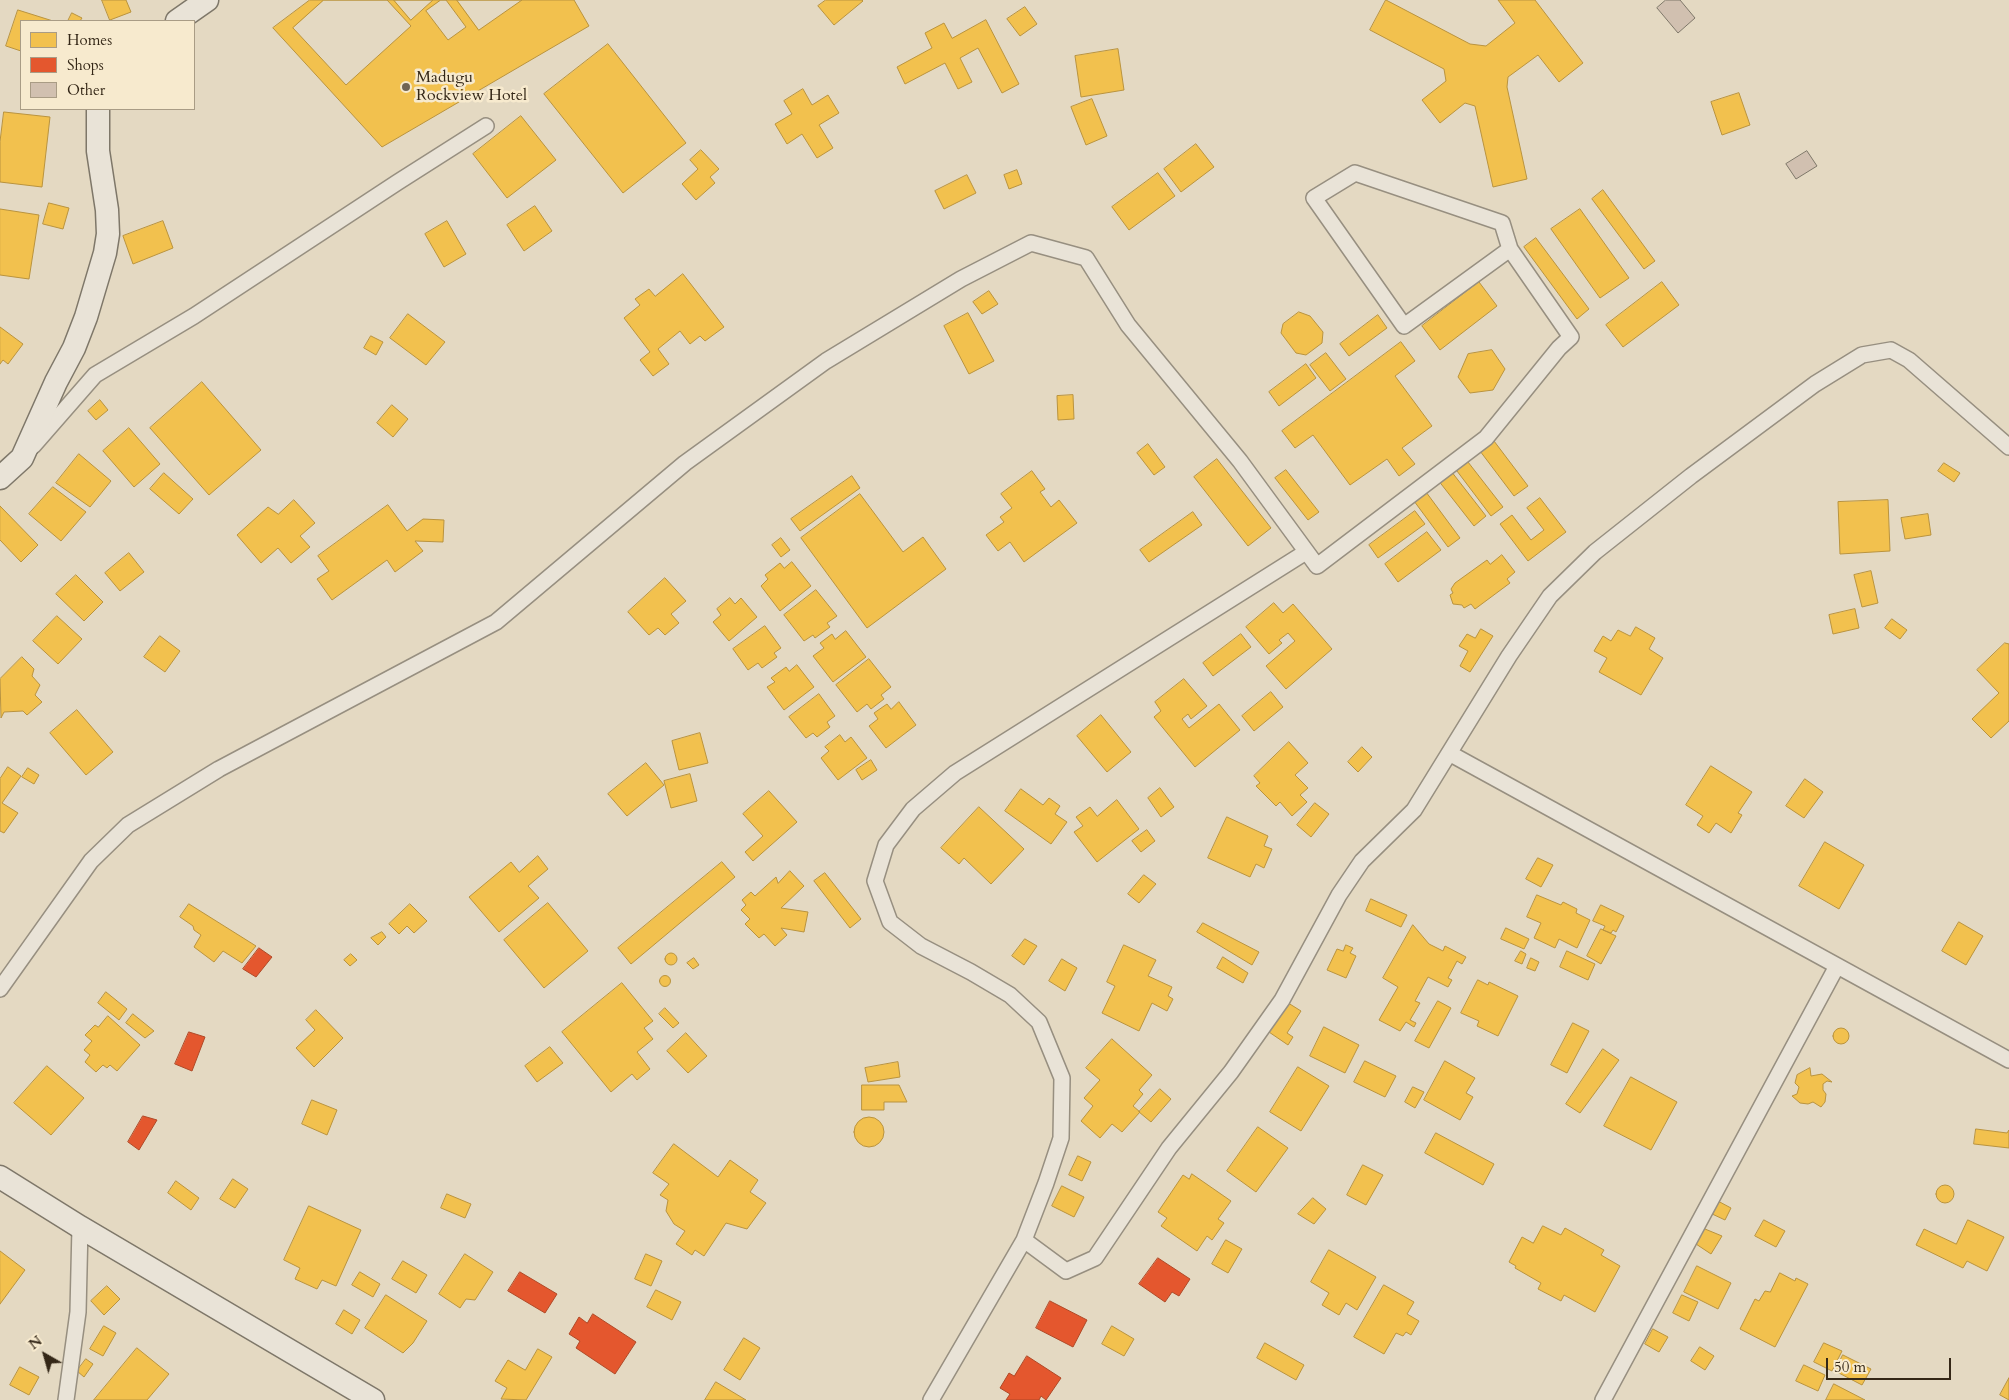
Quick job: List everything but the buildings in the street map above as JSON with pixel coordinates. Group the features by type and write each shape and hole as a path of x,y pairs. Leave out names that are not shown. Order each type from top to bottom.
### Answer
{"street":[{"path":"178,20 207,0"},
{"path":"22,458 56,382 74,348 86,317 104,253 108,234 108,210 98,151 98,110"},
{"path":"0,478 22,458 95,375 194,316 486,126"},
{"path":"0,988 91,861 128,826 219,769 496,622 685,463 826,361 961,278 1030,243 1086,258 1128,324 1240,461 1317,566 1486,438 1570,337 1510,249 1502,222 1355,173 1314,198 1404,326 1510,249"},
{"path":"1024,1240 1066,1270 1095,1258 1169,1148 1231,1072 1282,1000 1339,895 1362,861 1414,810 1509,656 1550,596 1595,552 1690,476 1816,384 1862,355 1891,350 1909,360 2009,447"},
{"path":"931,1400 1024,1240 1061,1138 1062,1078 1039,1022 1010,995 922,946 890,922 875,881 886,845 912,809 955,773 1306,552"},
{"path":"1449,753 2009,1060"},
{"path":"1603,1400 1837,966"},
{"path":"0,1177 80,1227 374,1400"},
{"path":"66,1400 78,1312 80,1227"}],"place":[{"name":"Madugu Rockview Hotel","path":"406,87"}]}
